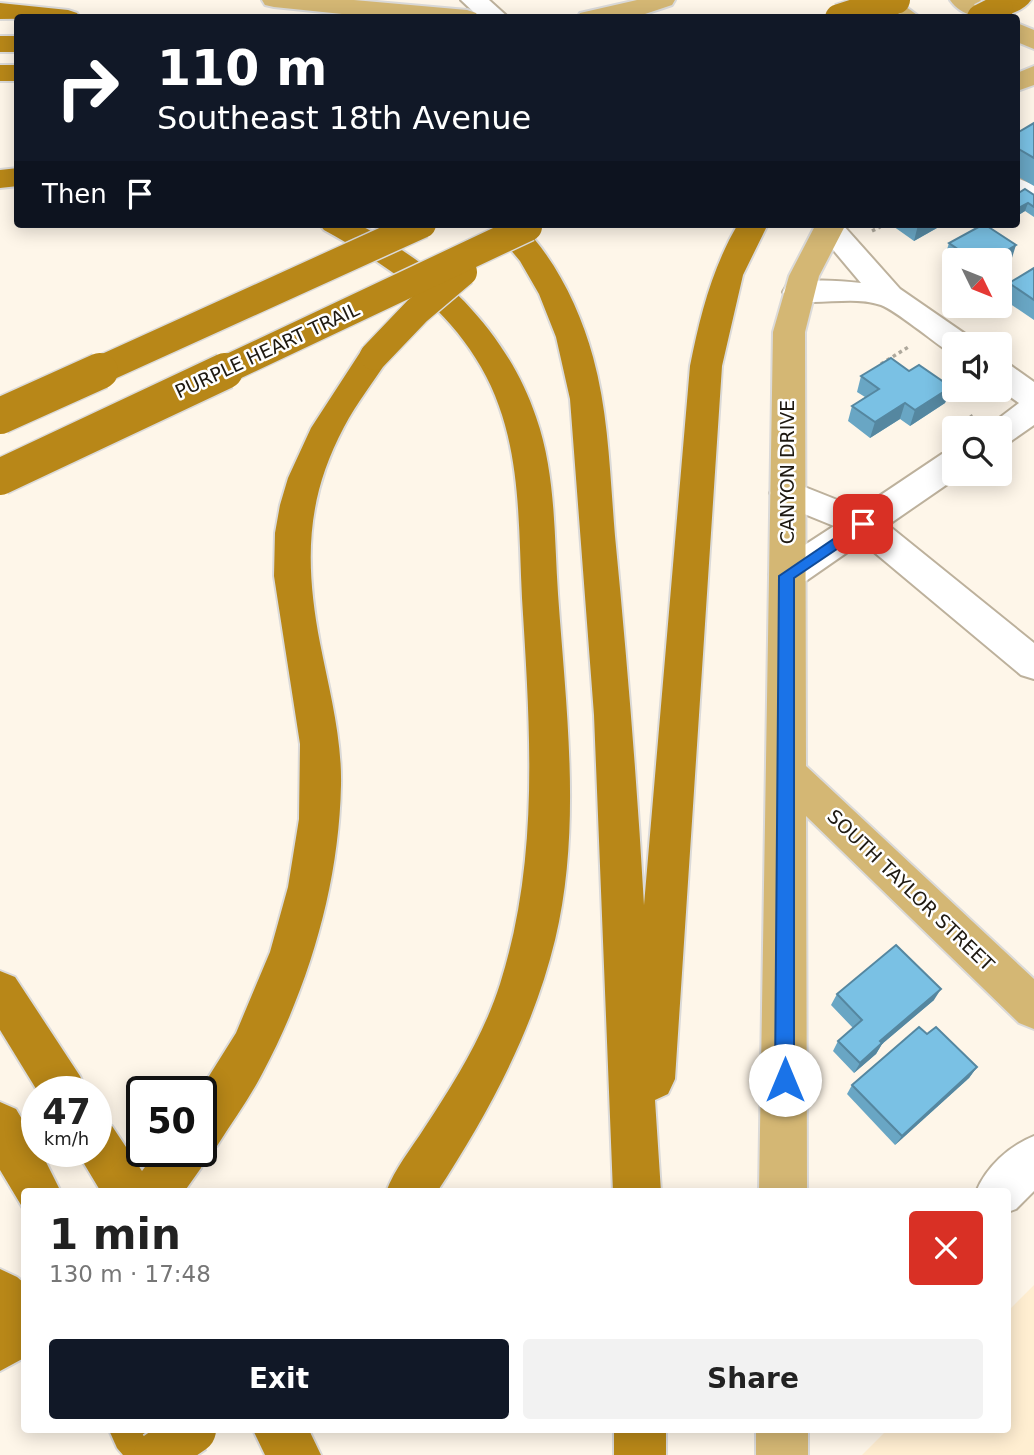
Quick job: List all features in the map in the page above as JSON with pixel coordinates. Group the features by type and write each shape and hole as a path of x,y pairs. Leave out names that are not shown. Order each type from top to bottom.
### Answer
{"highway":[{"path":"852,14 896,0"},
{"path":"884,14 914,0"},
{"path":"0,11 29,14"},
{"path":"342,228 377,245 414,271 455,309 484,346 512,395 532,457 551,782 543,905 521,988 479,1081 412,1188"},
{"path":"0,416 413,228"},
{"name":"PURPLE HEART TRAIL","path":"0,477 516,228"},
{"path":"217,1105 251,1051 283,975 307,904 318,842 321,781 316,728 291,564 295,524 305,478 319,437 374,356 417,311 518,228"},
{"path":"518,228 512,232 548,281 567,327 582,376 609,654 637,1188"},
{"path":"643,1188 706,366 726,280 750,228"},
{"path":"0,991 54,1076"},
{"path":"0,1125 36,1188"},
{"path":"112,1167 125,1188"},
{"path":"158,1188 174,1167"},
{"path":"0,1294 21,1313"},
{"path":"0,1346 21,1328"},
{"path":"138,1433 158,1455 189,1433"},
{"path":"176,1433 189,1455"},
{"path":"281,1433 295,1455"},
{"path":"640,1433 640,1455"}],"main road":[{"path":"274,0 424,14"},
{"path":"603,14 663,0"},
{"path":"880,0 903,14"},
{"path":"962,0 996,12"},
{"name":"CANYON DRIVE","path":"783,1188 789,332 809,260 828,228"},
{"name":"SOUTH TAYLOR STREET","path":"787,772 1034,1008"},
{"path":"782,1433 782,1455"}],"street":[{"path":"473,0 492,14"},
{"path":"832,228 889,296 942,333"},
{"path":"798,292 831,290 889,296"},
{"path":"1012,382 1034,398"},
{"path":"1010,416 1034,409"},
{"path":"787,576 863,524 942,454"},
{"path":"787,493 863,524 1034,664"},
{"path":"1003,1188 1034,1159"}],"shaded area":[{"path":"1034,1285 1034,1455 862,1455 884,1433 1011,1433 1011,1308"}],"building":[{"path":"1034,123 1034,158 1020,150 1020,131"},
{"path":"1025,189 1034,195 1034,207 1028,203 1020,207 1020,192"},
{"path":"977,228 990,228 1016,245 1011,248 956,248 949,243"},
{"path":"1034,268 1034,300 1012,285 1012,281"},
{"path":"891,358 909,371 919,365 942,381 942,393 915,410 905,403 875,422 852,406 879,389 861,376"},
{"path":"896,945 941,989 880,1041 882,1043 860,1063 838,1041 862,1020 837,994"},
{"path":"919,1027 927,1034 936,1027 977,1067 902,1136 852,1085"}],"route":[{"path":"785,1080 787,576 863,524"}]}
